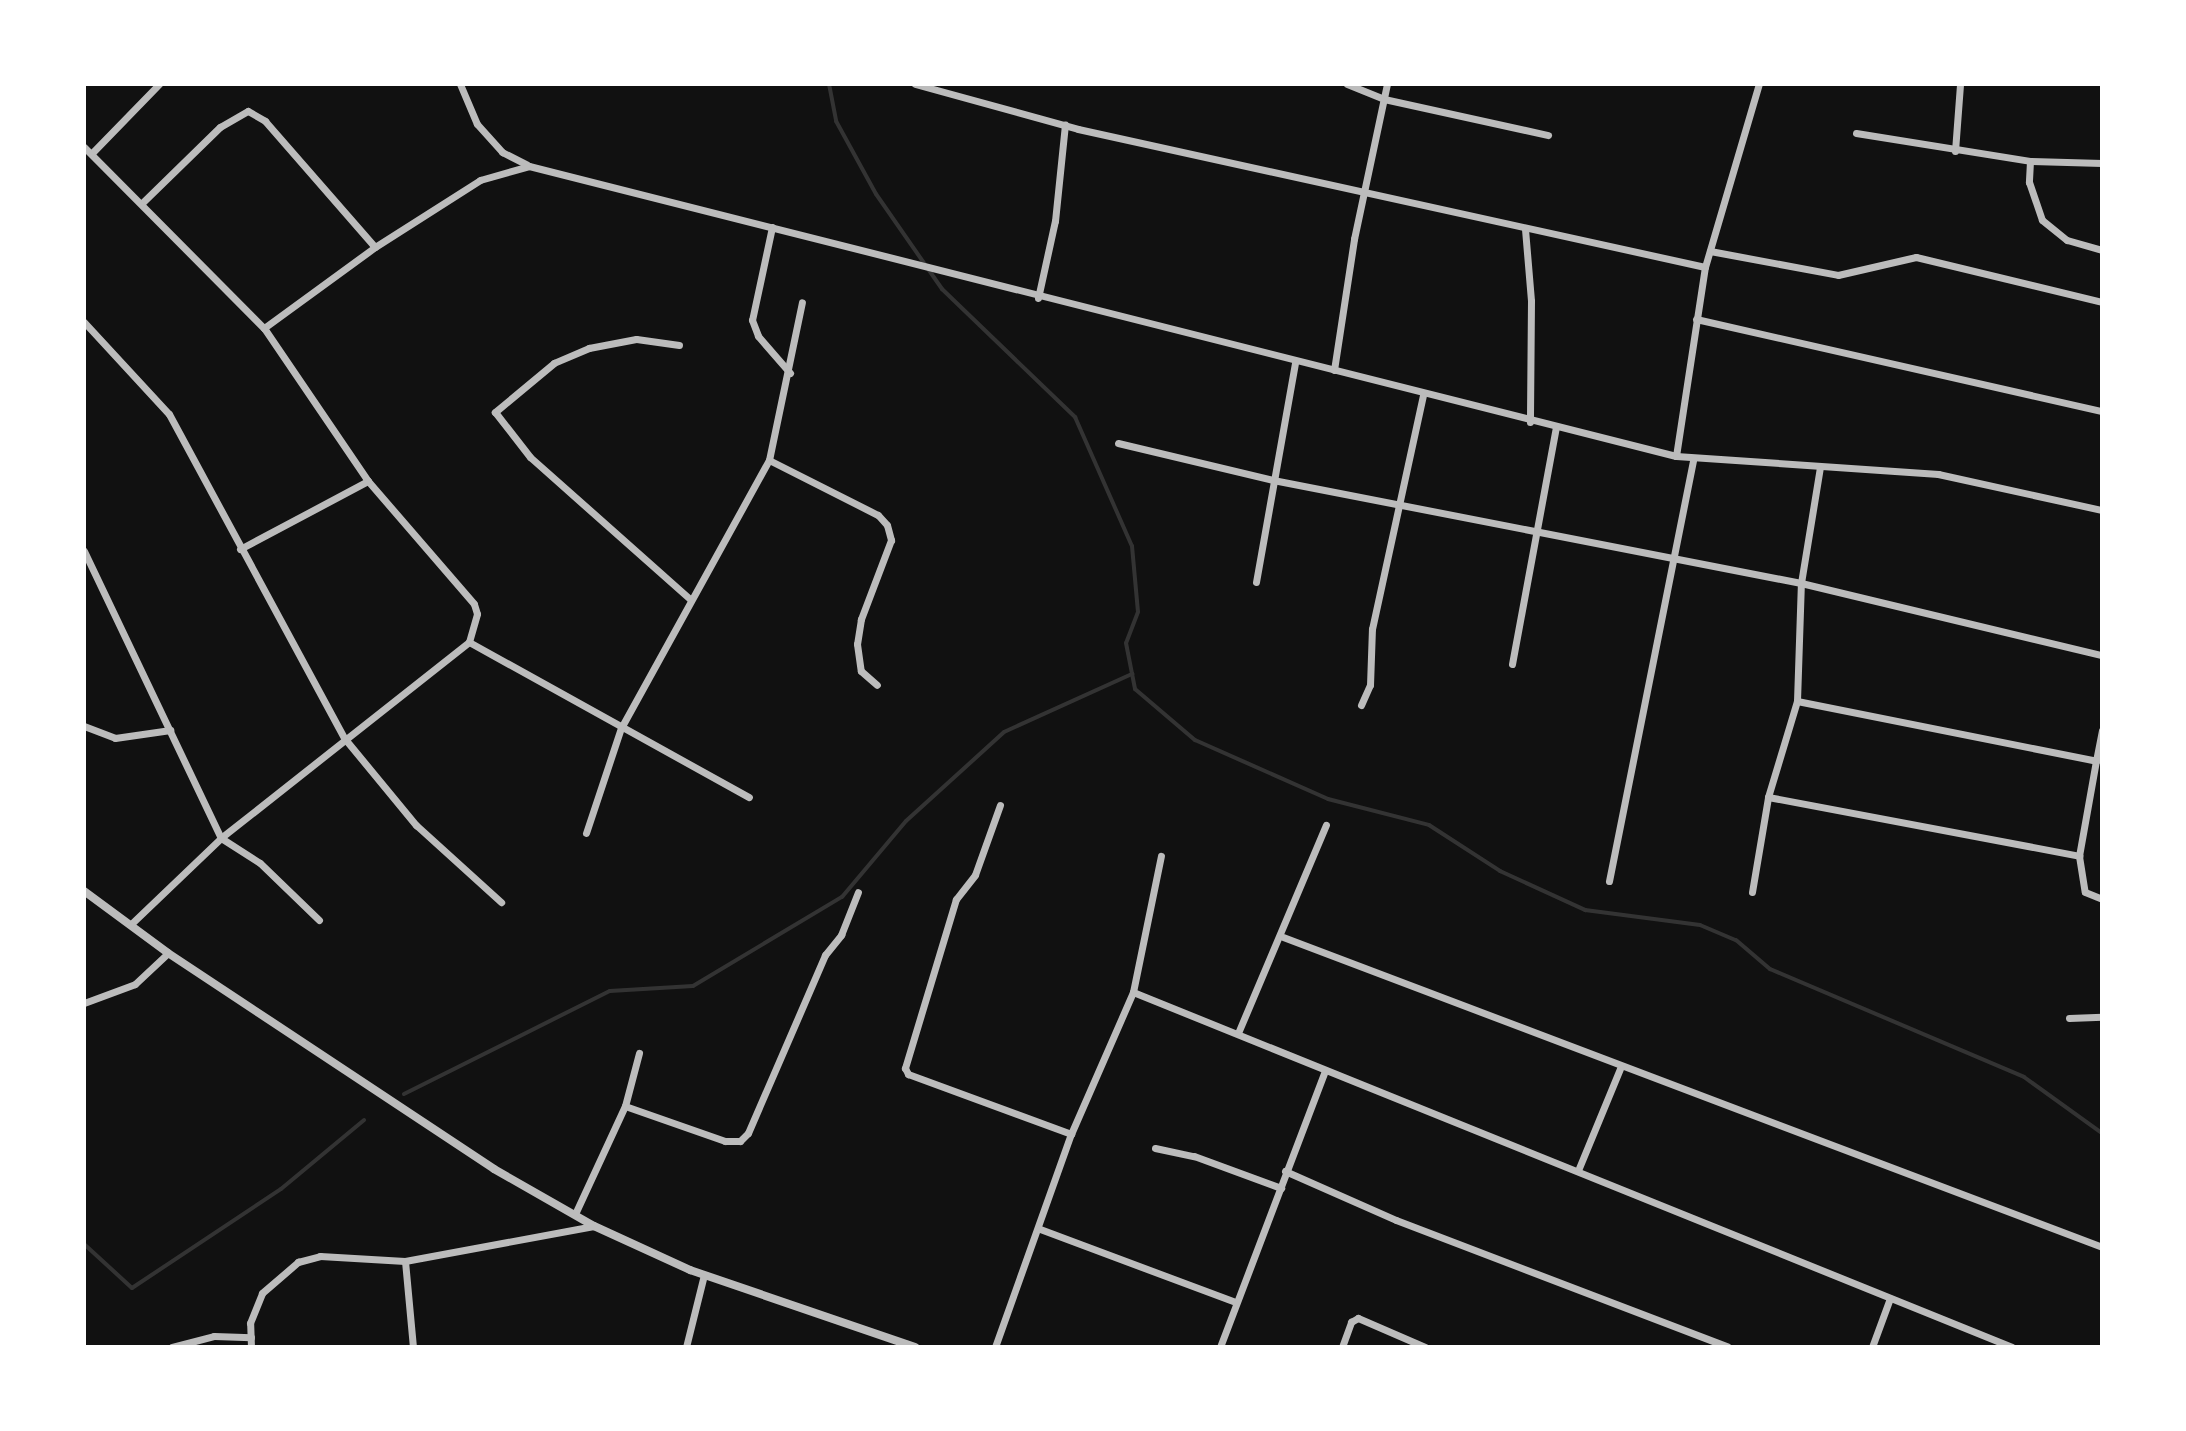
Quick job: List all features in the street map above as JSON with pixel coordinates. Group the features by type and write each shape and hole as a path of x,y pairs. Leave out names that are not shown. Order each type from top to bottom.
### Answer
{"street":[{"path":"92,153 159,84"},
{"path":"460,84 477,124 502,152 529,166 1038,298 1334,370 1423,396 1676,456 1938,474 2102,510"},
{"path":"915,84 1065,125 1705,267"},
{"path":"1347,84 1384,99 1548,135"},
{"path":"1334,370 1387,84"},
{"path":"1676,456 1705,267 1759,84"},
{"path":"1955,151 1960,84"},
{"path":"142,203 220,127 248,111 265,121 375,247"},
{"path":"1038,298 1055,221 1065,125"},
{"path":"1856,133 2030,161 2102,163"},
{"path":"84,147 264,328 368,481 474,604 477,614 469,642 221,838 131,924"},
{"path":"2030,161 2029,182 2042,220 2067,240 2102,250"},
{"path":"264,328 375,247 480,180 529,166"},
{"path":"772,227 752,320 758,336 790,373"},
{"path":"1525,229 1531,301 1530,422"},
{"path":"1710,251 1838,275 1916,257 2102,302"},
{"path":"586,833 621,728 769,460 790,373 802,302"},
{"path":"1696,319 2102,411"},
{"path":"84,322 169,414 345,739 416,825 501,902"},
{"path":"679,345 636,339 589,348 554,363 495,412 530,457 691,600"},
{"path":"1256,582 1295,362"},
{"path":"1361,705 1370,685 1372,629 1397,503 1423,396"},
{"path":"1512,664 1556,427"},
{"path":"1118,443 1273,480 1536,527 1671,559 1801,583 2102,655"},
{"path":"1609,881 1693,459"},
{"path":"769,460 878,515 887,525 891,540 861,619 857,644 861,671 877,685"},
{"path":"1752,892 1768,797 1797,701 1801,583 1820,467"},
{"path":"240,549 368,481"},
{"path":"84,551 221,838 260,863 319,920"},
{"path":"469,642 749,797"},
{"path":"1797,701 2096,761"},
{"path":"84,726 115,738 170,730"},
{"path":"2102,731 2079,856 2085,892 2102,899"},
{"path":"1768,797 2079,856"},
{"path":"1000,805 975,875 956,899 905,1068 908,1074 1071,1134"},
{"path":"1238,1033 1283,937 1326,825"},
{"path":"995,1347 1040,1229 1071,1134 1133,992 1161,856"},
{"path":"84,891 168,953 494,1169 594,1226 704,1275 915,1347"},
{"path":"625,1106 725,1141 740,1141 748,1133 825,955 841,935 858,892"},
{"path":"1283,937 2102,1247"},
{"path":"84,1003 135,984 168,953"},
{"path":"1133,992 1325,1071 1579,1168 2012,1347"},
{"path":"2069,1018 2102,1017"},
{"path":"575,1214 625,1106 639,1053"},
{"path":"1579,1168 1621,1066"},
{"path":"1220,1347 1325,1071"},
{"path":"1155,1148 1194,1156 1281,1188"},
{"path":"1285,1171 1396,1220 1728,1347"},
{"path":"251,1347 262,1293 298,1262 320,1256 405,1261 594,1226"},
{"path":"1040,1229 1235,1302"},
{"path":"405,1261 413,1347"},
{"path":"686,1347 704,1275"},
{"path":"1872,1347 1890,1298"},
{"path":"1342,1347 1351,1322 1358,1318 1425,1347"},
{"path":"172,1347 214,1336 251,1337"}],"waterway":[{"path":"829,84 836,121 876,194 942,289 1075,417 1132,546 1138,612 1126,643 1135,689 1195,740 1328,799 1429,825 1500,871 1585,910 1700,925 1736,940 1770,969 2024,1077 2102,1133"},
{"path":"404,1094 610,991 693,986 842,897 906,821 1004,732 1132,674"},
{"path":"84,1244 132,1288 281,1189 364,1120"}]}
